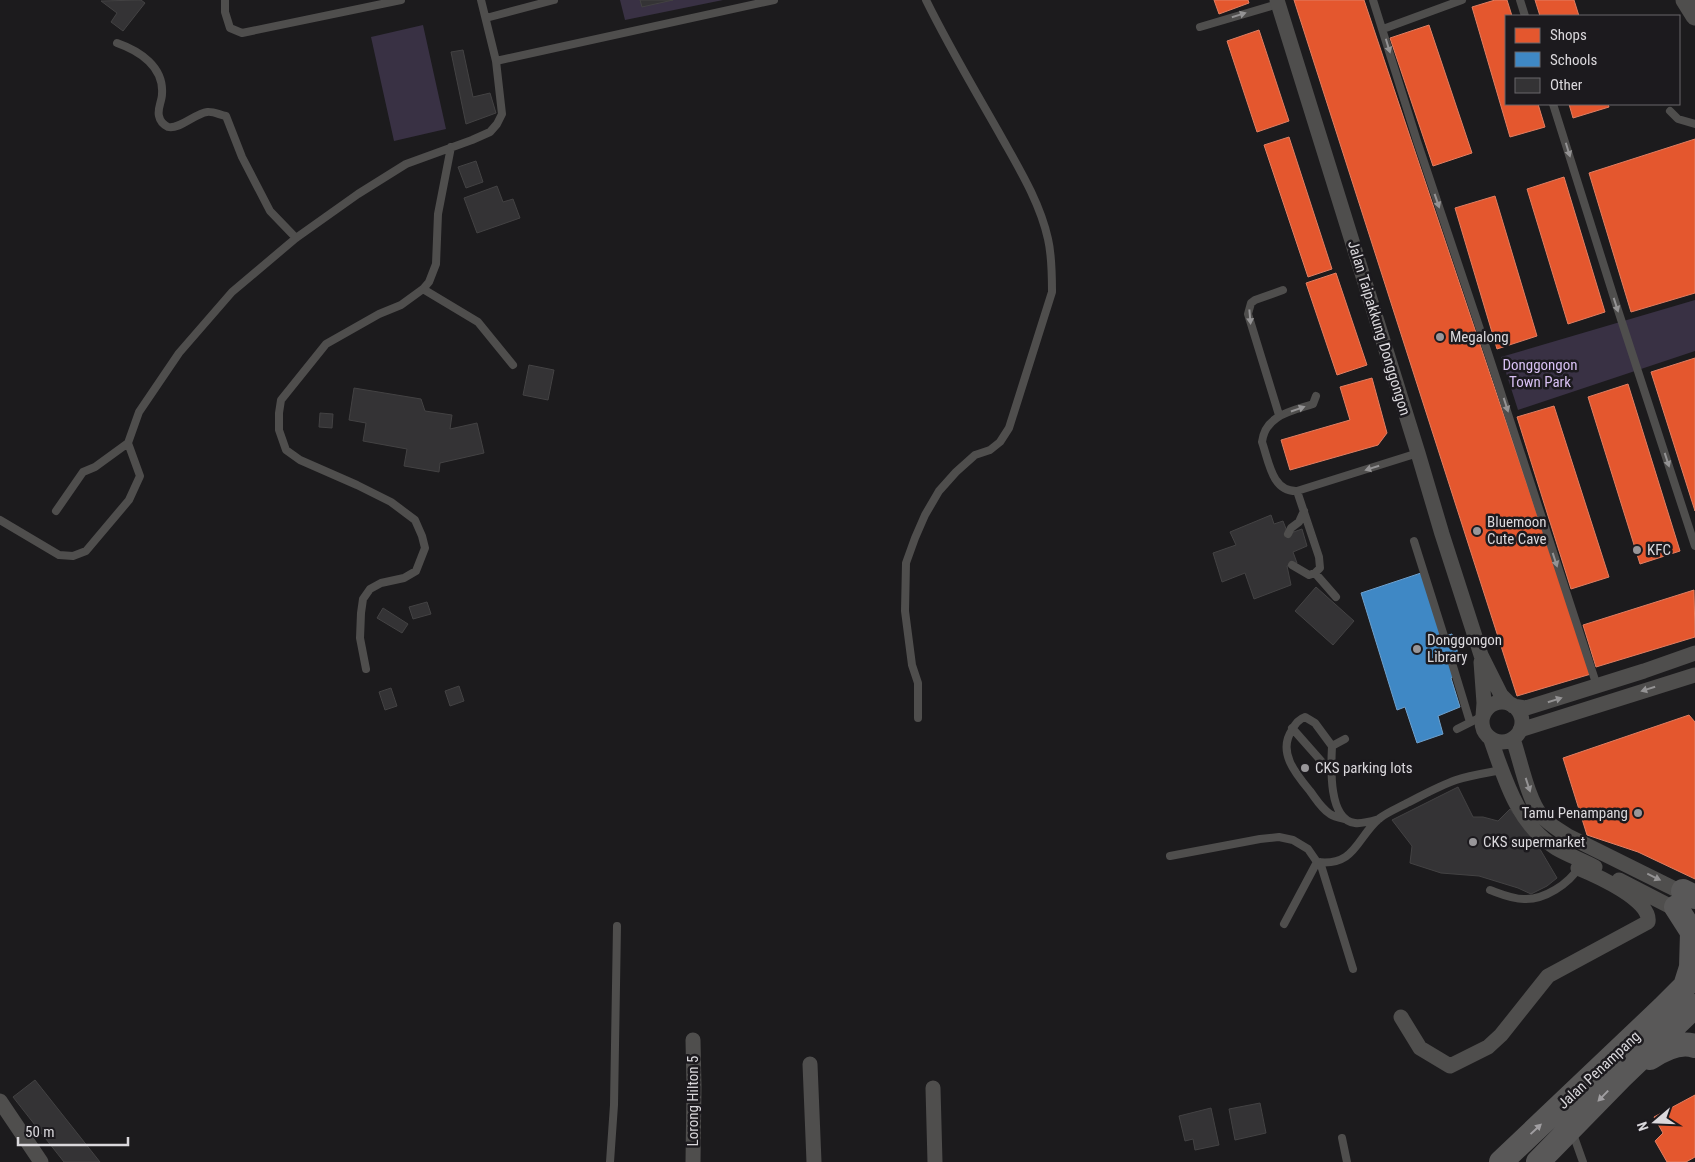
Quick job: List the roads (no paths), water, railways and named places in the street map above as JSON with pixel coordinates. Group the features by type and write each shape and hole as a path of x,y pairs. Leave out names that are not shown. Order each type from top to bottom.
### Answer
{"main road":[{"path":"1683,1001 1691,966 1692,932 1689,903"},
{"name":"Jalan Penampang","path":"1538,1162 1622,1077 1683,1001"},
{"name":"Jalan Penampang","path":"1501,1162 1683,1001"},
{"path":"1622,1077 1660,1051 1690,1044 1695,1046"}],"street":[{"path":"1685,0 1695,16"},
{"name":"Jalan Taipakkung Donggongon","path":"1277,2 1481,656 1502,696 1512,705"},
{"path":"1401,1017 1420,1048 1450,1066 1488,1048 1501,1035 1548,976 1648,922 1647,913 1641,906 1617,886 1556,848 1529,825 1520,811 1491,740 1477,719 1495,704 1526,708 1695,653"},
{"name":"Jalan Taipakkung Donggongon","path":"1477,719 1484,703 1481,656"},
{"path":"1491,740 1503,742 1517,734 1695,675"},
{"path":"1502,770 1507,766 1511,756 1521,717 1512,705"},
{"path":"1517,734 1534,803 1540,814 1568,836 1689,903"},
{"path":"1580,864 1689,903"},
{"name":"Lorong Hilton 5","path":"692,1162 693,1040"},
{"path":"810,1064 814,1162"},
{"path":"933,1088 935,1162"},
{"path":"0,1101 41,1162"}],"lane":[{"path":"225,0 225,12 230,28 242,33 401,0"},
{"path":"56,511 83,472 95,467 128,443 139,412 179,353 232,292 296,238 376,182 406,164 490,132 498,124 502,114 496,61 481,0"},
{"path":"486,18 554,0"},
{"path":"496,61 774,0"},
{"path":"918,718 918,683 912,665 905,612 906,563 915,538 939,491 975,455 990,450 1000,442 1009,428 1052,292 1052,269 1048,238 1028,186 926,0"},
{"path":"1373,0 1417,141 1597,686"},
{"path":"1383,29 1462,0"},
{"path":"1520,0 1525,15"},
{"path":"1200,27 1277,2"},
{"path":"118,43 144,57 158,73 162,95 158,116 161,123 168,127 174,127 207,112 226,116 242,157 270,211 296,238"},
{"path":"1553,105 1695,546"},
{"path":"1670,111 1678,119 1695,124"},
{"path":"366,669 360,638 363,599 370,589 381,583 404,578 416,571 424,548 422,536 415,520 391,502 300,460 286,450 279,430 280,400 326,344 379,314 401,305 423,289 429,282 436,264 438,214 451,148"},
{"path":"423,289 478,322 513,366"},
{"path":"1279,415 1248,314 1251,303 1255,300 1283,290"},
{"path":"1316,396 1313,404 1279,415 1269,425 1263,437 1262,442 1274,478 1280,487 1288,492 1298,491 1418,454"},
{"path":"0,520 59,555 73,556 86,552 129,500 140,476 128,443"},
{"path":"1292,565 1309,575 1315,574 1320,568 1319,557 1298,491"},
{"path":"1288,534 1299,522 1304,511"},
{"path":"1414,541 1444,636"},
{"path":"1315,574 1336,597"},
{"path":"1452,663 1477,719 1458,729"},
{"path":"1344,819 1338,810 1330,771 1332,746 1311,719 1301,718 1292,728 1286,744 1289,761 1320,805 1331,815 1356,824 1379,819 1430,791 1458,780 1502,770"},
{"path":"1292,728 1330,771"},
{"path":"1332,746 1345,739"},
{"path":"1319,862 1327,864 1347,856 1357,847 1379,819"},
{"path":"1170,856 1279,837 1293,840 1308,848 1319,862 1353,969"},
{"path":"1284,924 1319,862"},
{"path":"1490,890 1524,899 1535,898 1556,890 1580,864"},
{"path":"610,1162 614,1105 617,926"},
{"path":"1572,1129 1583,1162"},
{"path":"1342,1138 1347,1162"}],"place":[{"name":"Megalong","path":"1440,337"},
{"name":"Bluemoon Cute Cave","path":"1477,531"},
{"name":"KFC","path":"1637,550"},
{"name":"Donggongon Library","path":"1417,649"},
{"name":"CKS parking lots","path":"1305,768"},
{"name":"Tamu Penampang","path":"1638,813"},
{"name":"CKS supermarket","path":"1473,842"}],"park label":[{"name":"Donggongon Town Park","path":"1540,374"}]}
